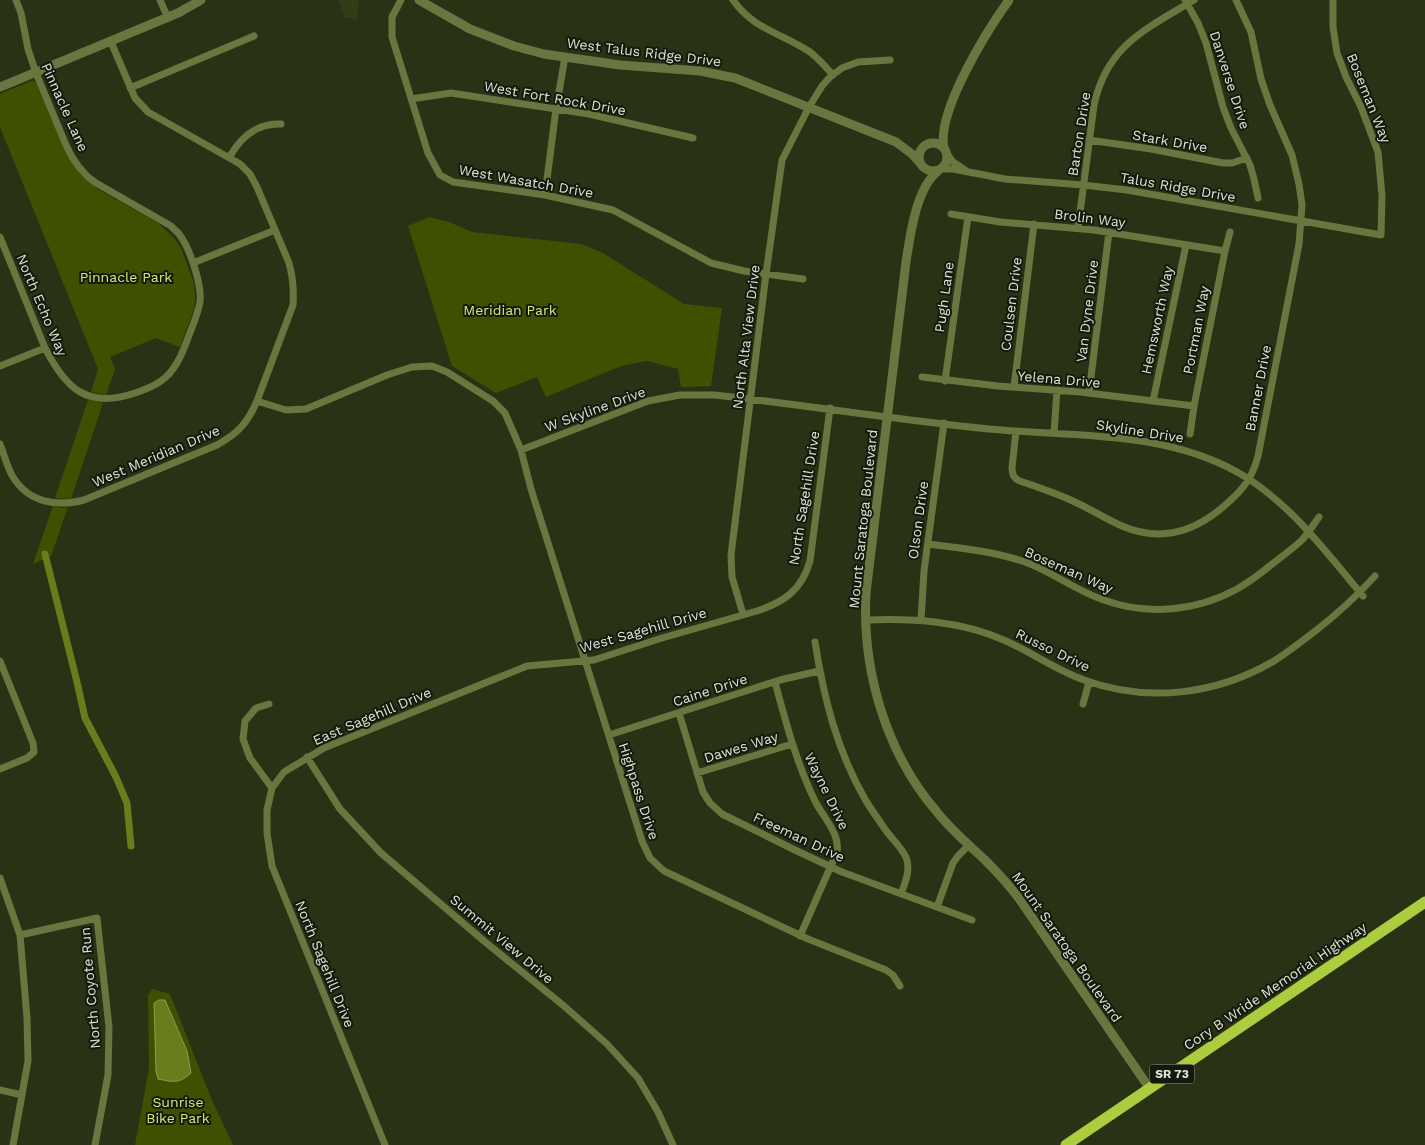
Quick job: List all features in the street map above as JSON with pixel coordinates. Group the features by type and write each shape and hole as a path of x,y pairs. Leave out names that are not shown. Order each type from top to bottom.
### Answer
{"highway":[{"name":"Cory B Wride Memorial Highway","path":"1066,1145 1425,902"}],"street":[{"name":"Pinnacle Lane","path":"16,0 21,13 26,44 72,157 96,184 171,226 179,234 193,263 200,286 199,304 179,360 166,378 156,384 114,399 101,399 90,396"},
{"path":"160,0 168,18"},
{"path":"0,87 168,18 201,0"},
{"path":"401,0 392,18 392,37 411,99"},
{"name":"West Talus Ridge Drive","path":"419,0 463,26 498,41 529,50 638,67 700,71 723,75 748,82 896,142 914,147 927,144"},
{"path":"733,0 744,14 754,22 812,54 833,75 846,66 858,62 890,60"},
{"path":"946,119 943,136 946,164 940,170 931,172 921,164 920,152 936,137 976,52 1009,0"},
{"name":"Banner Drive","path":"1016,431 1012,474 1016,478 1064,497 1122,526 1137,531 1167,534 1198,524 1234,499 1248,479 1258,456 1302,220 1301,194 1295,165 1261,79 1251,32 1236,0"},
{"name":"Boseman Way","path":"1333,0 1333,27 1337,53 1346,77 1361,107 1378,152 1382,196 1381,234"},
{"name":"Barton Drive","path":"1078,228 1096,96 1102,78 1112,61 1132,39 1189,1"},
{"name":"Danverse Drive","path":"1189,1 1206,43 1227,118 1247,158 1258,198"},
{"path":"130,88 254,36"},
{"name":"West Meridian Drive","path":"0,444 13,477 22,487 33,497 46,502 60,504 84,500 216,445 232,436 241,428 252,413 289,317 293,298 292,274 250,174 240,164 148,112 135,98 110,42"},
{"path":"545,195 565,57"},
{"name":"North Alta View Drive","path":"743,614 732,577 731,555 782,160 809,107 822,86 833,75"},
{"name":"West Fort Rock Drive","path":"411,99 451,93 589,114 692,138"},
{"name":"West Wasatch Drive","path":"411,99 428,154 440,175 453,182 545,195 613,210 711,263 744,271 803,279"},
{"path":"228,158 243,137 268,125 281,124"},
{"name":"Stark Drive","path":"1089,140 1151,149 1223,163 1232,163 1247,158"},
{"name":"West Talus Ridge Drive","path":"896,142 912,154 921,164"},
{"path":"927,144 940,144 946,151"},
{"name":"Talus Ridge Drive","path":"946,151 957,165 970,173"},
{"name":"Mount Saratoga Boulevard","path":"921,164 924,175 921,196 908,247 866,593 867,646 873,678 881,709 894,744 912,778 928,802 945,822 1005,881 1020,900 1150,1089"},
{"name":"Talus Ridge Drive","path":"940,170 950,169 1004,179 1084,184 1381,234"},
{"name":"Mount Saratoga Boulevard","path":"921,196 930,180 940,170"},
{"name":"Brolin Way","path":"951,214 1006,222 1110,232 1225,251"},
{"name":"Pugh Lane","path":"946,380 968,217"},
{"name":"Coulsen Drive","path":"1014,387 1034,224"},
{"path":"193,263 275,230"},
{"name":"Van Dyne Drive","path":"1089,393 1110,232"},
{"name":"Portman Way","path":"1190,434 1194,406 1230,232"},
{"name":"North Echo Way","path":"0,237 54,366 69,385 90,396"},
{"name":"Hemsworth Way","path":"1153,401 1186,245"},
{"path":"0,366 45,348"},
{"name":"Highpass Drive","path":"258,401 279,409 298,410 387,375 412,367 432,366 447,372 493,401 505,413 521,450 646,853 654,863 664,870 800,936 886,970 893,975 900,986"},
{"name":"Yelena Drive","path":"922,378 1089,393 1194,406"},
{"path":"1054,433 1057,390"},
{"name":"W Skyline Drive","path":"521,450 648,401 680,395 714,394 888,416"},
{"name":"North Sagehill Drive","path":"743,614 772,606 784,599 797,587 807,571 817,512 830,408"},
{"name":"Skyline Drive","path":"888,416 1016,431 1135,441 1177,449 1215,461 1248,479 1276,499 1292,514 1362,594"},
{"name":"Olson Drive","path":"920,620 944,423"},
{"name":"Boseman Way","path":"928,544 1012,558 1049,572 1104,601 1131,608 1163,609 1197,605 1219,598 1237,589 1253,579 1300,542 1319,517"},
{"name":"Russo Drive","path":"866,620 920,620 963,627 991,635 1018,647 1060,670 1089,682 1122,690 1162,693 1196,690 1229,681 1263,667 1329,621 1362,594 1375,576"},
{"name":"West Sagehill Drive","path":"491,680 527,666 600,658 743,614"},
{"path":"815,642 819,671 830,717 849,768 860,791 906,858 908,873 901,894"},
{"path":"0,661 33,743 34,752 26,758 0,769"},
{"name":"Caine Drive","path":"608,735 775,682 819,671"},
{"name":"East Sagehill Drive","path":"272,788 284,772 324,748 491,680"},
{"name":"Wayne Drive","path":"775,682 792,744 811,793 837,839 837,852 800,936"},
{"path":"1083,704 1089,682"},
{"path":"269,704 256,708 245,721 243,739 250,758 272,788"},
{"name":"Freeman Drive","path":"679,713 706,797 718,811 830,867 972,920"},
{"name":"Dawes Way","path":"697,773 792,744"},
{"name":"Summit View Drive","path":"307,757 340,809 381,854 607,1044 638,1078 658,1112 673,1145"},
{"name":"North Sagehill Drive","path":"272,788 267,810 267,832 272,866 384,1145"},
{"path":"937,907 953,863 969,845"},
{"path":"0,878 20,936 27,1018 28,1061 13,1145"},
{"name":"North Coyote Run","path":"20,936 97,918 109,1027 108,1075 95,1145"},
{"path":"0,1090 22,1094"}],"shaded area":[{"path":"339,0 359,0 357,20 344,17"},
{"path":"159,1000 165,1000 187,1051 191,1073 179,1081 158,1079 156,1071 154,1003"}],"green space":[{"name":"Pinnacle Park","path":"33,81 36,83 74,166 99,190 158,223 174,238 181,248 193,280 195,302 180,347 156,338 110,357 115,369 106,395 91,392 98,369 0,127 0,94"},
{"name":"Meridian Park","path":"429,217 449,222 472,232 581,244 603,253 684,304 722,308 711,386 681,387 678,369 647,361 621,366 546,397 537,377 496,393 452,366 408,226"},
{"path":"88,400 103,403 71,499 55,498"},
{"path":"53,506 68,507 51,556 33,564"},
{"name":"Sunrise Bike Park","path":"152,989 170,994 211,1098 233,1145 135,1145 149,1068 148,996"}],"waterway":[{"path":"45,554 85,718 116,777 127,803 131,846"}]}
